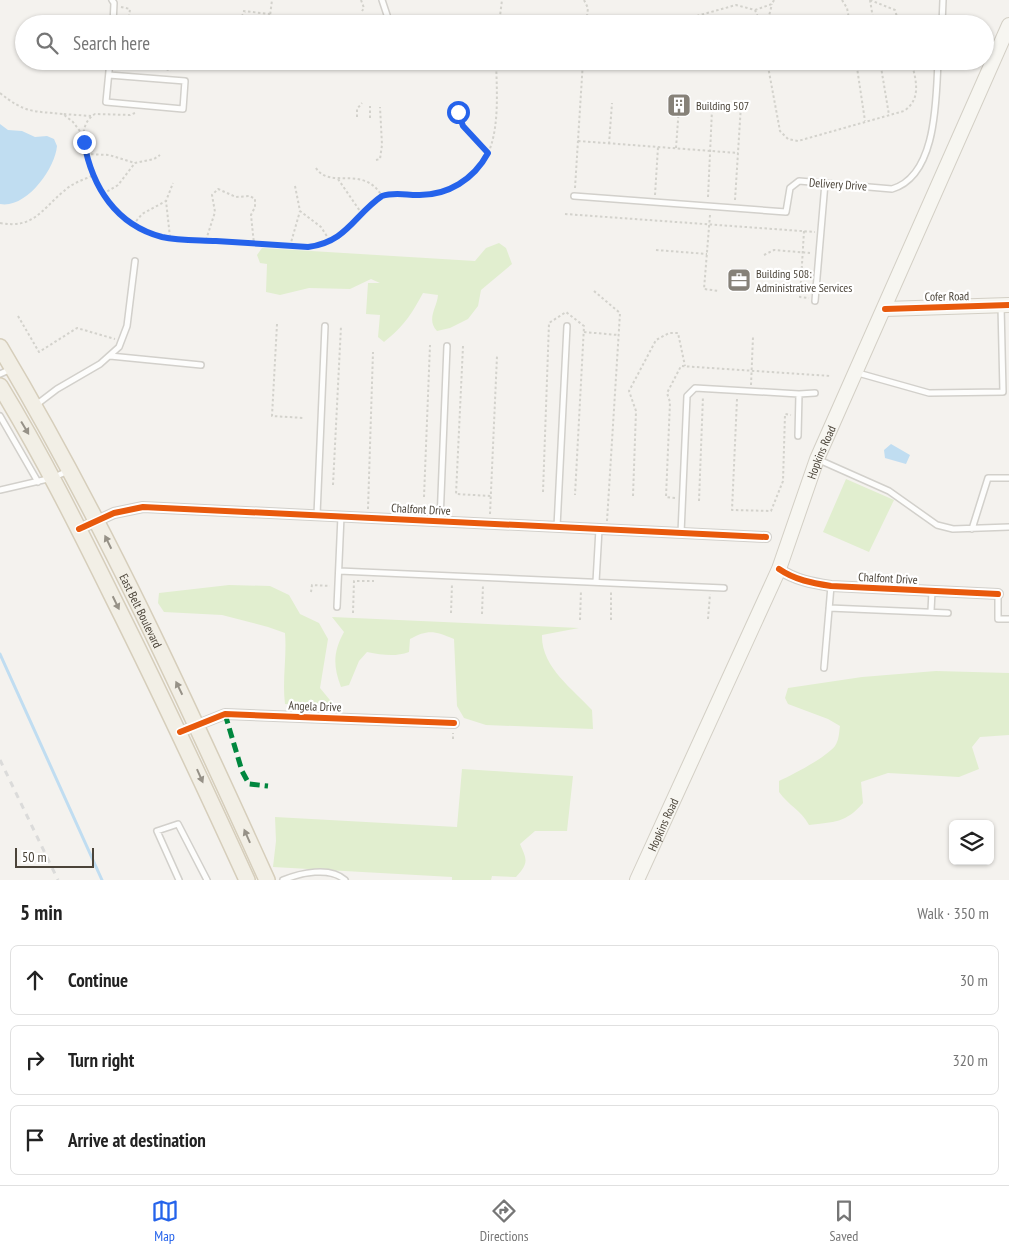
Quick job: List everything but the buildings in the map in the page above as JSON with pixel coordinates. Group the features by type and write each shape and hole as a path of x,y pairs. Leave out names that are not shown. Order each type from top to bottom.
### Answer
{"main road":[{"name":"Hopkins Road","path":"994,59 1009,25"},
{"name":"Hopkins Road","path":"637,880 779,569 817,458 989,70"},
{"name":"Cofer Road","path":"885,308 1005,305"},
{"name":"East Belt Boulevard","path":"0,347 6,371 35,406 97,521 197,724 267,880"},
{"name":"East Belt Boulevard","path":"0,386 32,440 45,480 79,529 180,732 247,880"}],"street":[{"name":"Chalfont Drive","path":"79,529 119,512 138,507 766,537"},
{"name":"Chalfont Drive","path":"779,569 789,576 813,584 998,594"},
{"name":"Angela Drive","path":"180,732 225,714 454,723"}],"lane":[{"path":"112,0 114,3 113,15"},
{"path":"382,0 387,15"},
{"path":"942,15 943,0"},
{"path":"108,75 185,82 183,109 106,102 108,75 109,70"},
{"name":"Delivery Drive","path":"574,196 786,212 790,188 799,181 892,189 904,185 914,176 933,126 937,70"},
{"path":"815,301 825,184"},
{"path":"35,406 57,389 100,364 119,348 127,326 135,261"},
{"path":"855,372 928,393 1003,392 1005,305"},
{"path":"318,515 325,326"},
{"path":"557,527 567,326"},
{"path":"440,520 447,346"},
{"path":"110,356 201,364"},
{"path":"680,533 688,396 695,388 799,394 815,393"},
{"path":"798,436 799,394"},
{"path":"0,416 45,480"},
{"path":"817,458 889,491 937,525 972,529 1009,527"},
{"path":"0,490 45,480 70,469"},
{"path":"972,529 988,478 1009,478"},
{"path":"337,607 341,516"},
{"path":"596,582 599,529"},
{"path":"339,570 724,588"},
{"path":"824,668 831,586"},
{"path":"931,611 932,591"},
{"path":"998,594 998,618 1009,619"},
{"path":"829,608 948,613"},
{"path":"179,880 157,831 178,824 207,880"},
{"path":"283,880 299,874 318,873 330,874 345,880"}],"path":[{"path":"242,15 244,12 270,14 272,0"},
{"path":"361,0 364,8 362,11"},
{"path":"500,15 502,0"},
{"path":"584,0 588,8 587,15"},
{"path":"769,15 774,0"},
{"path":"842,0 847,8 848,15"},
{"path":"870,0 872,15"},
{"path":"870,0 895,10 897,15"},
{"path":"700,15 736,5 755,10 772,4"},
{"path":"121,8 130,9 129,15"},
{"path":"755,10 757,15"},
{"path":"63,114 73,122 83,135 86,154 93,176 102,194 119,215 132,225 170,238 290,246 322,246 351,227 382,196 389,194 420,196 464,183 473,174 488,153 495,137 498,119 496,70"},
{"path":"574,196 582,70"},
{"path":"768,70 778,125 783,136 798,141 812,139 865,121 904,111 913,102 916,88 913,70"},
{"path":"857,70 865,121"},
{"path":"882,70 889,115"},
{"path":"0,93 26,111 91,116 99,112 130,115 138,111"},
{"path":"357,117 358,109 362,103"},
{"path":"609,144 612,103"},
{"path":"735,200 741,105"},
{"path":"370,106 370,118"},
{"path":"376,160 380,159 382,145 380,107"},
{"path":"676,148 679,107"},
{"path":"708,197 712,110"},
{"path":"458,112 463,126 488,153"},
{"path":"83,135 91,116"},
{"path":"578,142 738,153"},
{"path":"655,194 658,147"},
{"path":"86,154 109,156 135,163 154,159 160,154"},
{"path":"102,194 118,185 135,163"},
{"path":"316,168 318,171 338,179 368,180 373,183 382,196"},
{"path":"0,223 21,224 30,220 41,214 64,191 93,176"},
{"path":"338,179 362,215"},
{"path":"170,238 166,200 174,183"},
{"path":"290,246 300,211 295,186"},
{"path":"206,240 215,212 212,195 218,189 236,197 250,196 255,199 256,207 251,215 254,244"},
{"path":"132,225 142,214 166,200"},
{"path":"300,211 321,227 330,241"},
{"path":"565,214 805,231 801,297"},
{"path":"710,214 704,289 719,291"},
{"path":"656,250 707,254"},
{"path":"764,254 774,250 812,253"},
{"path":"594,291 620,313 607,519"},
{"path":"18,316 39,352 77,328 111,338"},
{"path":"277,324 272,416 304,418"},
{"path":"333,485 340,327"},
{"path":"584,332 618,335"},
{"path":"633,496 636,411 629,391 656,340 662,335 678,332 685,366"},
{"path":"751,385 753,337"},
{"path":"424,497 431,346"},
{"path":"462,347 456,494 491,496"},
{"path":"368,509 373,352"},
{"path":"490,516 496,356"},
{"path":"677,498 666,497 670,402 667,393 681,366 831,376"},
{"path":"699,500 703,398"},
{"path":"737,399 732,510 771,511 783,480 786,414"},
{"path":"353,613 354,581 374,581"},
{"path":"451,613 452,584 460,584"},
{"path":"481,614 483,585"},
{"path":"311,592 312,586 330,586"},
{"path":"580,619 581,590"},
{"path":"610,619 611,591"},
{"path":"708,619 710,593"}],"green space":[{"path":"499,243 506,248 512,264 481,290 478,306 468,319 450,328 437,331 432,318 438,295 423,293 406,320 384,342 378,337 380,315 366,314 368,283 380,283 371,279 350,289 309,288 280,295 266,292 267,264 260,263 257,255 262,248 475,261 486,248"},
{"path":"846,479 894,500 869,552 823,532"},
{"path":"229,585 270,586 289,595 300,614 319,623 328,639 320,688 334,705 327,708 285,704 285,633 222,615 164,612 158,603 159,593"},
{"path":"332,617 579,628 542,635 543,647 552,667 592,710 593,729 486,725 464,718 457,706 454,639 432,632 427,632 410,639 409,652 404,654 389,655 367,652 359,661 349,685 341,687 335,659 344,632"},
{"path":"936,671 1009,673 1009,735 980,737 972,747 979,769 959,777 888,773 861,782 863,803 857,810 845,818 833,822 809,825 802,815 779,792 779,781 830,751 835,746 839,736 840,726 828,719 788,704 785,698 788,688 862,677"},
{"path":"462,769 573,776 567,831 535,831 520,844 526,861 516,877 492,876 491,880 452,880 452,877 273,867 276,841 275,817 457,827"}],"water":[{"path":"0,124 8,130 22,131 35,137 47,136 54,139 57,146 51,165 38,186 20,200 10,204 0,204"},
{"path":"891,444 910,455 906,464 885,458 884,450"}],"waterway":[{"path":"0,654 102,880"}],"railway":[{"path":"0,760 58,880"}],"marked path":[{"path":"225,714 242,771 249,784 268,786"}],"cycle path":[{"path":"885,309 1009,305"},
{"path":"79,529 114,513 143,507 766,537"},
{"path":"779,569 797,578 831,586 998,594"},
{"path":"180,732 225,714 454,723"}],"place":[{"name":"Building 507","path":"679,105"},
{"name":"Building 508: Administrative Services","path":"739,280"}],"route":[{"path":"84,142 90,169 102,194 119,215 137,228 164,237 308,247 322,246 351,227 370,205 382,196 389,194 420,196 464,183 481,166 488,153 463,126 458,112"}]}
